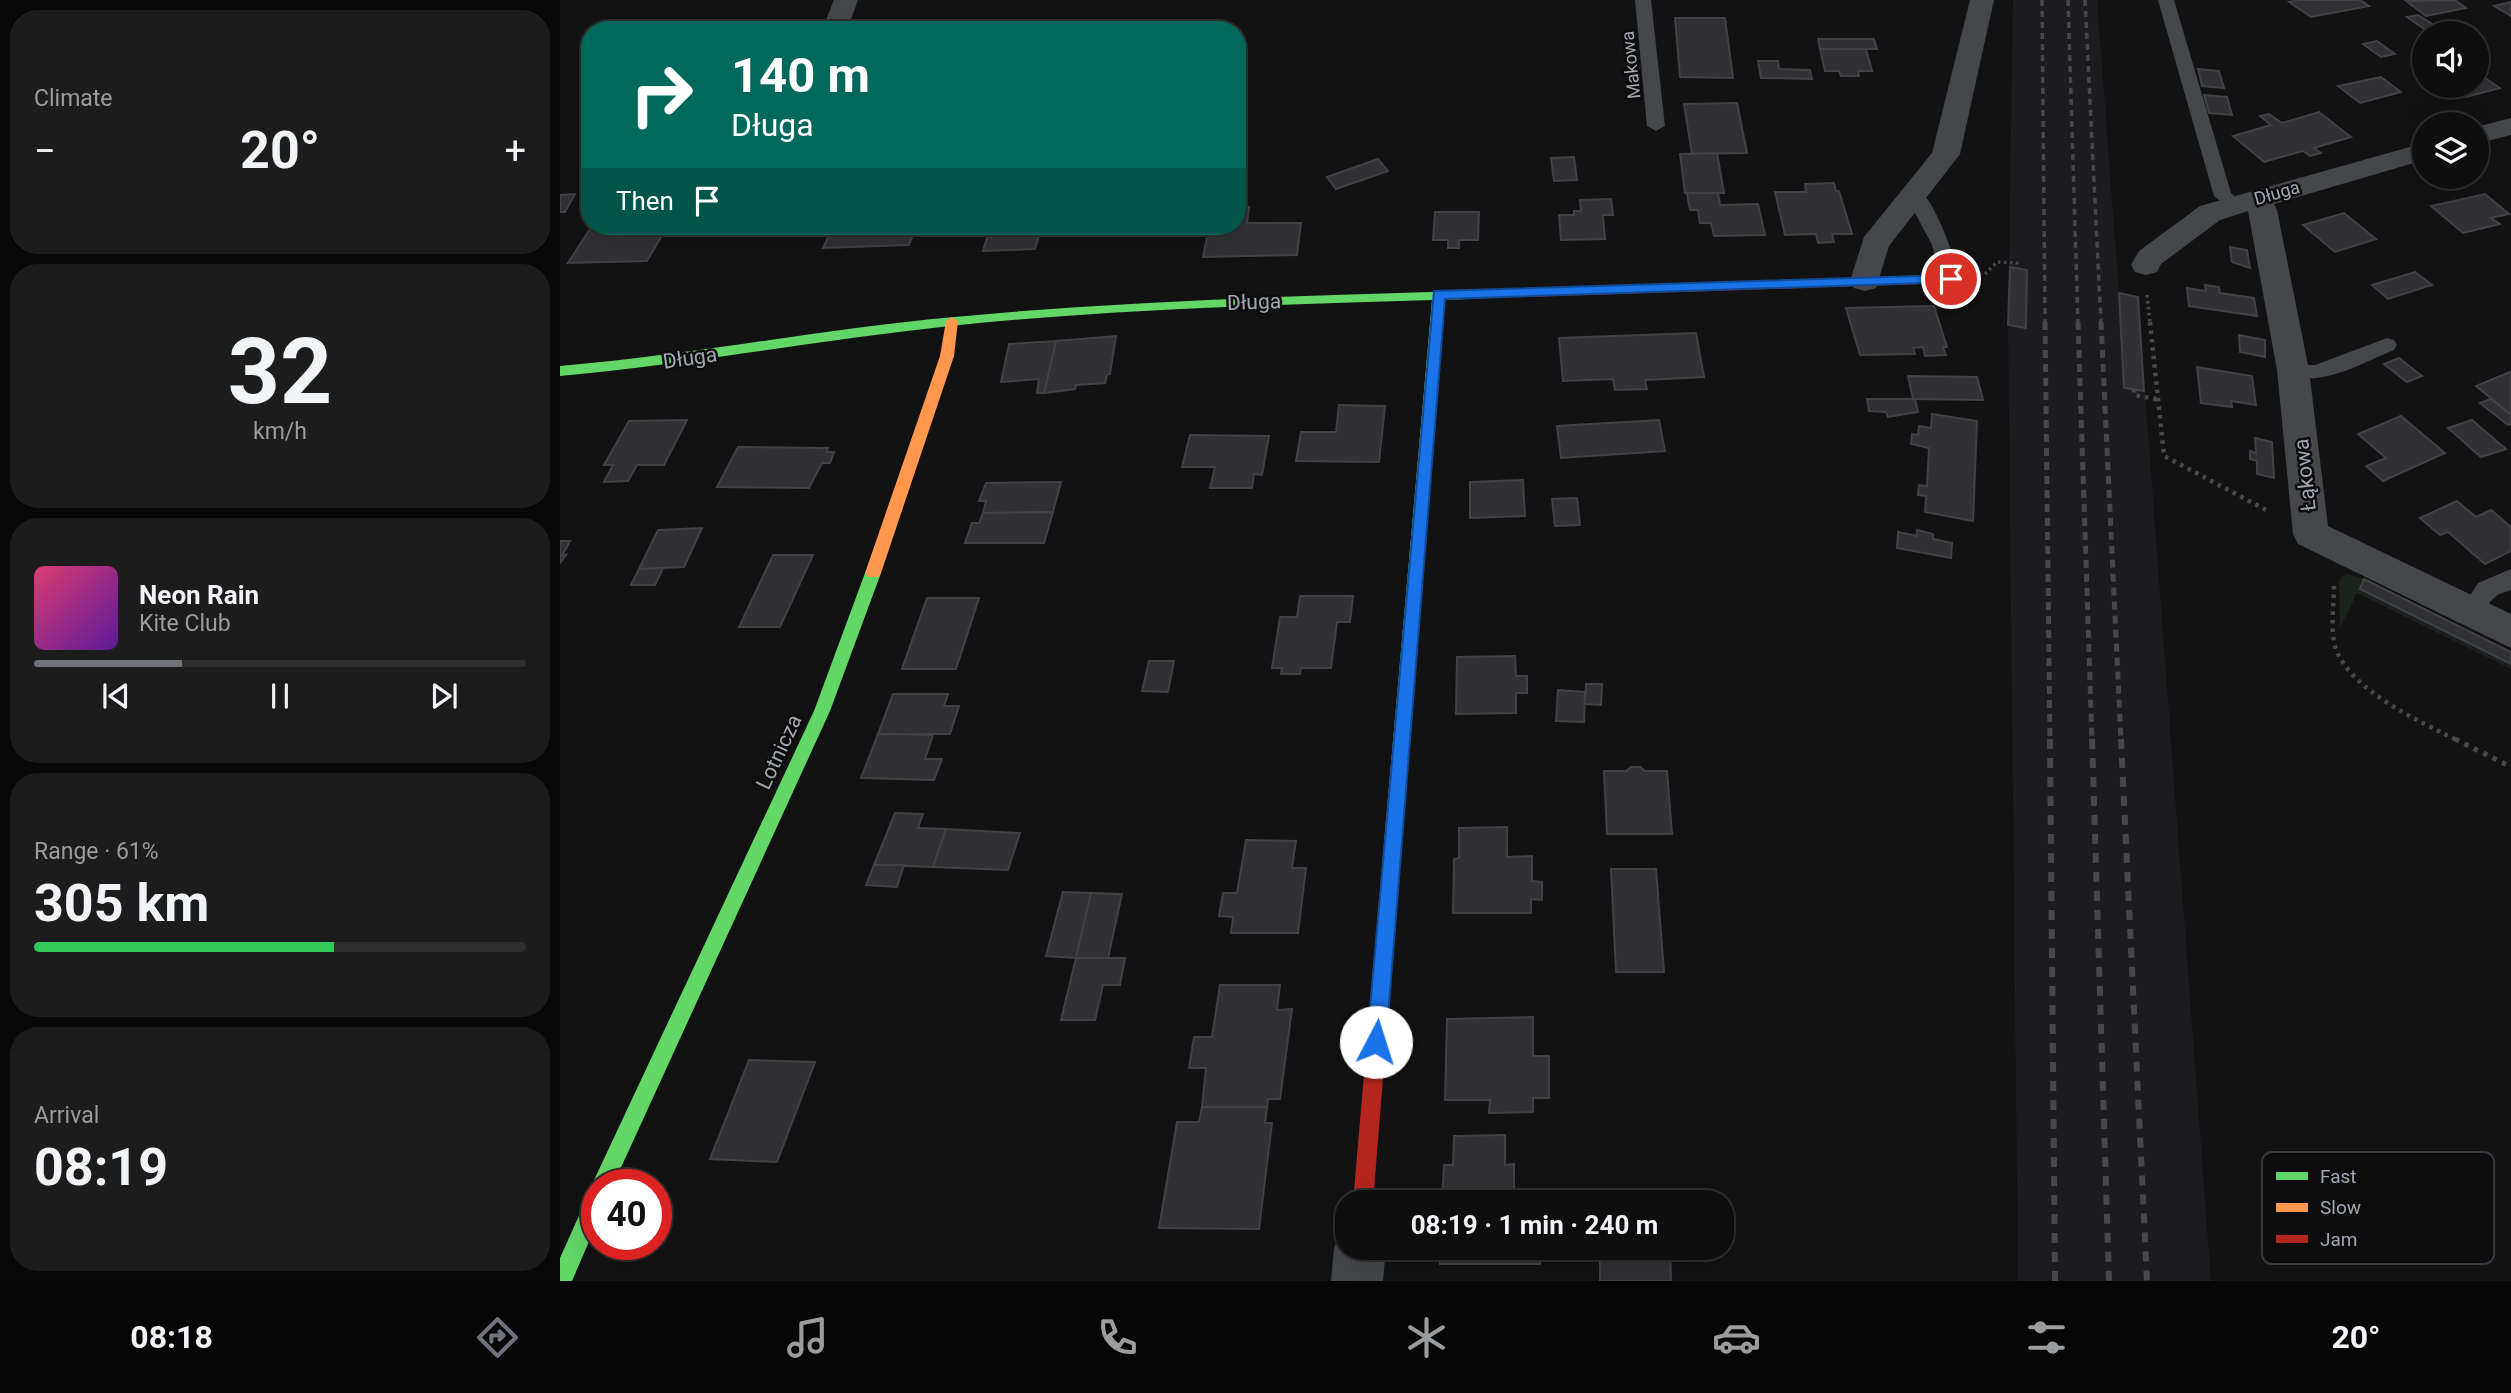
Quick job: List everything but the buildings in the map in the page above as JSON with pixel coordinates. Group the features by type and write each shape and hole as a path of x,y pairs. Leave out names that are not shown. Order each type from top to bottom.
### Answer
{"street":[{"path":"838,21 846,0"},
{"path":"1865,281 1875,244 1913,192 1946,154 1982,0"},
{"path":"2489,132 2511,125"},
{"name":"Długa","path":"2146,265 2210,213 2412,154"},
{"name":"Łąkowa","path":"2244,203 2263,211 2293,370 2311,534 2511,632"},
{"name":"Długa","path":"560,372 635,366 952,321 1191,304 1951,279"},
{"path":"1364,1190 1439,295"},
{"name":"Lotnicza","path":"609,1169 827,698 947,356 952,321"},
{"path":"561,1281 581,1235"},
{"path":"1357,1281 1359,1260"}],"lane":[{"name":"Makowa","path":"1643,0 1656,125"},
{"path":"2166,0 2223,196 2244,203"},
{"path":"1913,192 1941,245 1951,279"},
{"path":"2293,370 2316,373 2387,345"},
{"path":"2471,613 2486,590 2511,579"}],"path":[{"path":"2010,262 2017,263 2018,268"},
{"path":"2146,265 2161,400 2164,456 2311,534"},
{"path":"2134,389 2134,395 2161,400"},
{"path":"2334,577 2335,649 2351,674 2378,696 2511,767"}],"shaded area":[{"path":"2013,0 2097,0 2119,293 2138,297 2211,1281 2018,1281 2008,325"},
{"path":"2345,573 2364,579 2360,590 2511,664 2511,669 2357,593 2340,628 2339,581"}],"railway":[{"path":"2042,0 2045,323"},
{"path":"2068,0 2078,323"},
{"path":"2085,0 2101,323"},
{"path":"2045,322 2050,741"},
{"path":"2078,322 2092,741"},
{"path":"2101,322 2121,741"},
{"path":"2050,739 2055,1281"},
{"path":"2092,739 2109,1281"},
{"path":"2121,739 2147,1281"}],"traffic: fast":[{"path":"560,371 659,361 905,326 1025,315 1240,302 1526,293"},
{"path":"1393,843 1439,295"},
{"path":"609,1169 822,711 873,573"},
{"path":"561,1281 581,1235"}],"traffic: slow":[{"path":"873,573 947,356 952,321"}],"traffic: jam":[{"path":"1526,293 1951,280"},
{"path":"1364,1190 1393,843"}],"route":[{"path":"1376,1042 1439,295 1951,279"}]}
